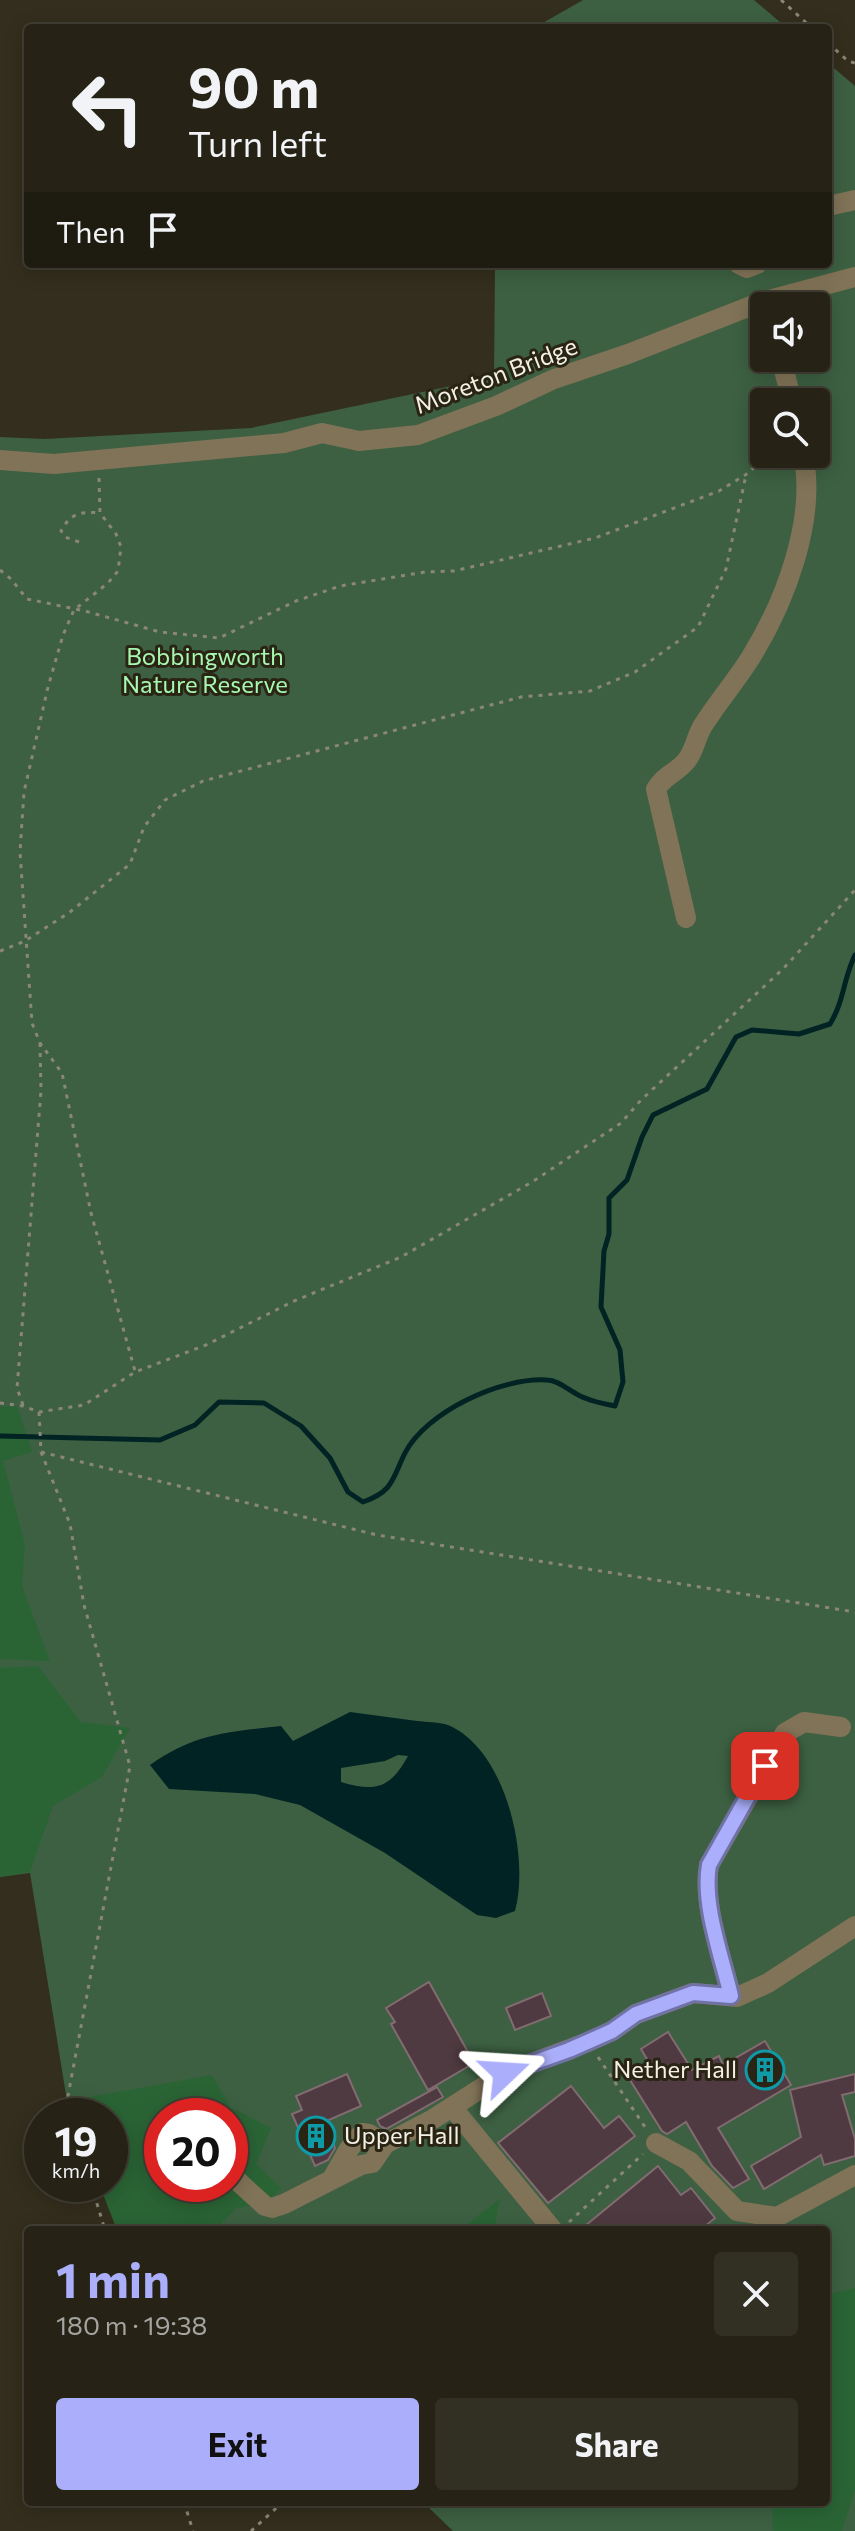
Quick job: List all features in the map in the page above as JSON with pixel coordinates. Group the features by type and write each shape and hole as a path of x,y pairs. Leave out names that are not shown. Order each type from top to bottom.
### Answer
{"street":[{"path":"832,205 855,200"},
{"name":"Moreton Bridge","path":"807,292 855,277"},
{"name":"Moreton Bridge","path":"0,460 54,464 284,443 322,433 359,441 418,435 496,406 554,379 750,311"},
{"path":"686,918 656,789 689,758 700,730 751,657 777,606 801,537 806,468"},
{"path":"731,1996 710,1907 709,1865 785,1733 804,1722 841,1727"},
{"path":"248,2190 265,2206 272,2208 361,2165 372,2163 385,2144 505,2073 588,2042 612,2031 636,2014 693,1993 737,1997 768,1983 855,1926"},
{"path":"452,2107 550,2226"},
{"path":"656,2143 689,2161 737,2211 777,2217 855,2175"}],"path":[{"path":"781,0 808,24"},
{"path":"832,47 855,65"},
{"path":"98,459 100,513 116,534 121,547 118,571 74,610 63,635 24,792 20,852 32,1023 40,1043 62,1073 91,1213 135,1372"},
{"path":"0,570 27,599 160,632 219,638 296,601 340,586 425,572 454,571 595,538 719,491 754,468"},
{"path":"0,951 25,941 70,912 130,864 144,827 165,800 203,781 521,697 590,691 635,672 698,627 726,569 746,475"},
{"path":"79,542 65,537 61,531 68,519 78,513 100,513"},
{"path":"0,1403 39,1412 84,1405 135,1372 206,1345 294,1301 401,1257 509,1196 621,1123 641,1100 783,969 855,890"},
{"path":"23,1406 17,1388 41,1091 40,1043"},
{"path":"39,1412 41,1452 70,1524 84,1605 130,1766 68,2098"},
{"path":"41,1452 377,1535 855,1612"},
{"path":"564,2226 656,2143 588,2042"},
{"path":"96,2202 104,2226"},
{"path":"185,2506 193,2531"},
{"path":"251,2531 279,2506"}],"green space":[{"path":"583,0 754,0 782,24 541,24"},
{"name":"Bobbingworth Nature Reserve","path":"832,66 855,86 855,2531 453,2531 427,2506 830,2506 830,2226 125,2226 116,2202 128,2202 128,2098 67,2098 30,1873 0,1877 0,437 44,439 251,428 494,377 495,268 832,268"},
{"path":"17,1406 32,1452 3,1461 25,1545 22,1586 50,1661 0,1659 0,1407"},
{"path":"38,1666 81,1722 130,1728 102,1777 53,1806 30,1872 0,1877 0,1668"},
{"path":"212,2075 225,2098 144,2098 144,2202 248,2202 248,2116 271,2128 256,2164 281,2188 265,2204 236,2208 219,2226 115,2226 106,2202 128,2202 128,2098 84,2098"},
{"path":"500,2199 495,2226 465,2226"},
{"path":"855,2288 855,2490 842,2531 773,2531 772,2506 830,2506 830,2294"}],"water":[{"path":"350,1712 444,1724 468,1738 499,1780 509,1807 519,1863 515,1911 496,1918 477,1915 385,1853 300,1805 255,1794 169,1789 150,1765 182,1746 229,1733 281,1726 293,1741","holes":["398,1755 408,1756 395,1775 380,1785 363,1787 341,1782 341,1768 385,1761"]}],"building":[{"path":"429,1982 474,2063 428,2090 391,2024 395,2022 386,2008"},
{"path":"542,1993 551,2016 515,2030 506,2008"},
{"path":"668,2032 692,2070 719,2056 723,2065 765,2041 791,2085 718,2128 749,2179 733,2188 712,2166 686,2122 667,2134 662,2131 630,2080 651,2066 641,2049"},
{"name":"Upper Hall","path":"347,2074 361,2106 324,2122 335,2148 328,2160 315,2166 292,2114 302,2110 296,2096"},
{"path":"855,2074 855,2092 842,2095 855,2139 855,2156 824,2165 821,2155 764,2189 751,2166 801,2137 790,2090"},
{"path":"571,2086 604,2128 619,2116 635,2136 548,2203 498,2143"},
{"path":"437,2087 443,2097 386,2129 380,2126 377,2120"},
{"path":"658,2166 681,2195 691,2188 715,2218 705,2226 585,2226"}],"waterway":[{"path":"0,1436 160,1440 195,1425 219,1402 264,1403 301,1426 330,1458 348,1492 363,1502 386,1489 415,1438 430,1424 447,1411 487,1391 508,1384 547,1380 557,1382 580,1396 615,1406 623,1382 620,1350 601,1307 604,1251 609,1234 609,1198 627,1180 653,1115 707,1089 736,1037 752,1030 799,1034 830,1024 855,955"}],"place":[{"name":"Nether Hall","path":"765,2070"},
{"name":"Upper Hall","path":"316,2136"}],"route":[{"path":"505,2073 569,2050 612,2031 636,2014 693,1993 731,1996 710,1907 709,1865 765,1766"}]}
